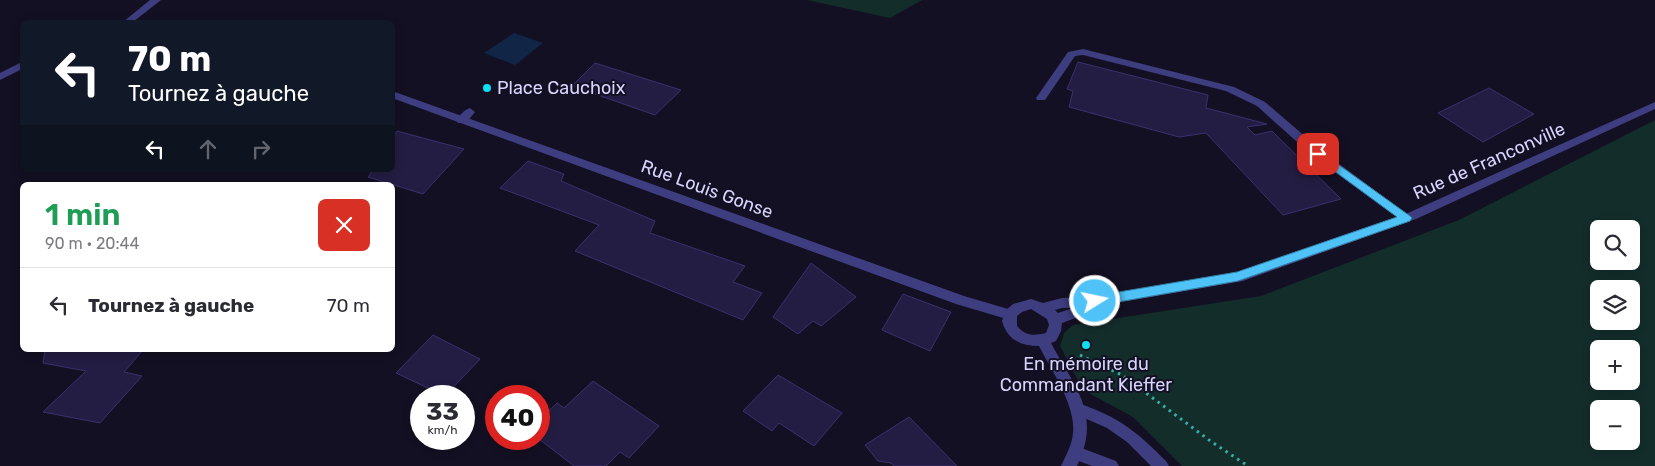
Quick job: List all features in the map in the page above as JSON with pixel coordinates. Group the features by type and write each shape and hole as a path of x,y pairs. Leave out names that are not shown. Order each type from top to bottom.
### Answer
{"street":[{"path":"131,20 156,0"},
{"path":"1041,98 1072,54 1082,52 1230,89 1261,104 1318,154 1406,218"},
{"path":"0,77 20,66"},
{"name":"Rue Louis Gonse","path":"395,95 466,116 952,297 1010,315"},
{"name":"Rue de Franconville","path":"1043,308 1062,303 1095,301 1238,277 1406,218 1655,105"},
{"path":"1055,320 1081,310 1095,301"},
{"path":"1031,304 1043,308 1052,314 1055,320 1055,332 1051,337 1043,341 1030,342 1015,334 1008,322 1010,315 1017,307 1031,304"},
{"path":"1043,341 1082,420 1081,436 1072,459 1111,466"},
{"path":"1078,409 1112,423 1132,437 1162,466"}],"path":[{"path":"1043,341 1097,362 1122,375 1209,440 1248,466"}],"green space":[{"path":"807,0 922,0 890,18"},
{"path":"1655,120 1655,466 1182,466 1133,417 1083,390 1060,346 1064,333 1073,325 1261,296 1459,220"}],"water":[{"path":"514,33 543,43 515,65 484,53"}],"building":[{"path":"1078,62 1208,95 1206,108 1267,124 1247,127 1255,135 1272,131 1341,199 1283,215 1206,133 1179,137 1069,107 1073,91 1067,89"},
{"path":"595,63 681,90 655,115 572,86"},
{"path":"1489,88 1534,114 1483,142 1438,113"},
{"path":"397,131 464,149 423,194 395,185 395,182 384,182 368,177 372,172 395,172 395,134"},
{"path":"528,161 564,174 561,181 655,221 650,233 745,266 733,282 762,293 743,320 575,251 599,225 500,188"},
{"path":"811,263 856,297 821,326 813,321 798,334 773,317"},
{"path":"903,294 951,312 930,351 882,330"},
{"path":"433,335 480,359 455,385 422,385 396,373"},
{"path":"45,352 141,352 124,372 142,376 100,423 43,412 86,371 43,363"},
{"path":"778,375 842,413 814,446 779,423 772,431 743,411"},
{"path":"593,381 659,426 629,458 620,452 606,466 574,466 550,447 550,410 557,403 564,408"},
{"path":"909,417 957,466 894,466 891,463 878,461 865,445"}],"place":[{"name":"Place Cauchoix","path":"487,88"},
{"name":"En mémoire du Commandant Kieffer","path":"1086,345"}],"route":[{"path":"1095,301 1238,277 1406,218 1318,154"}]}
